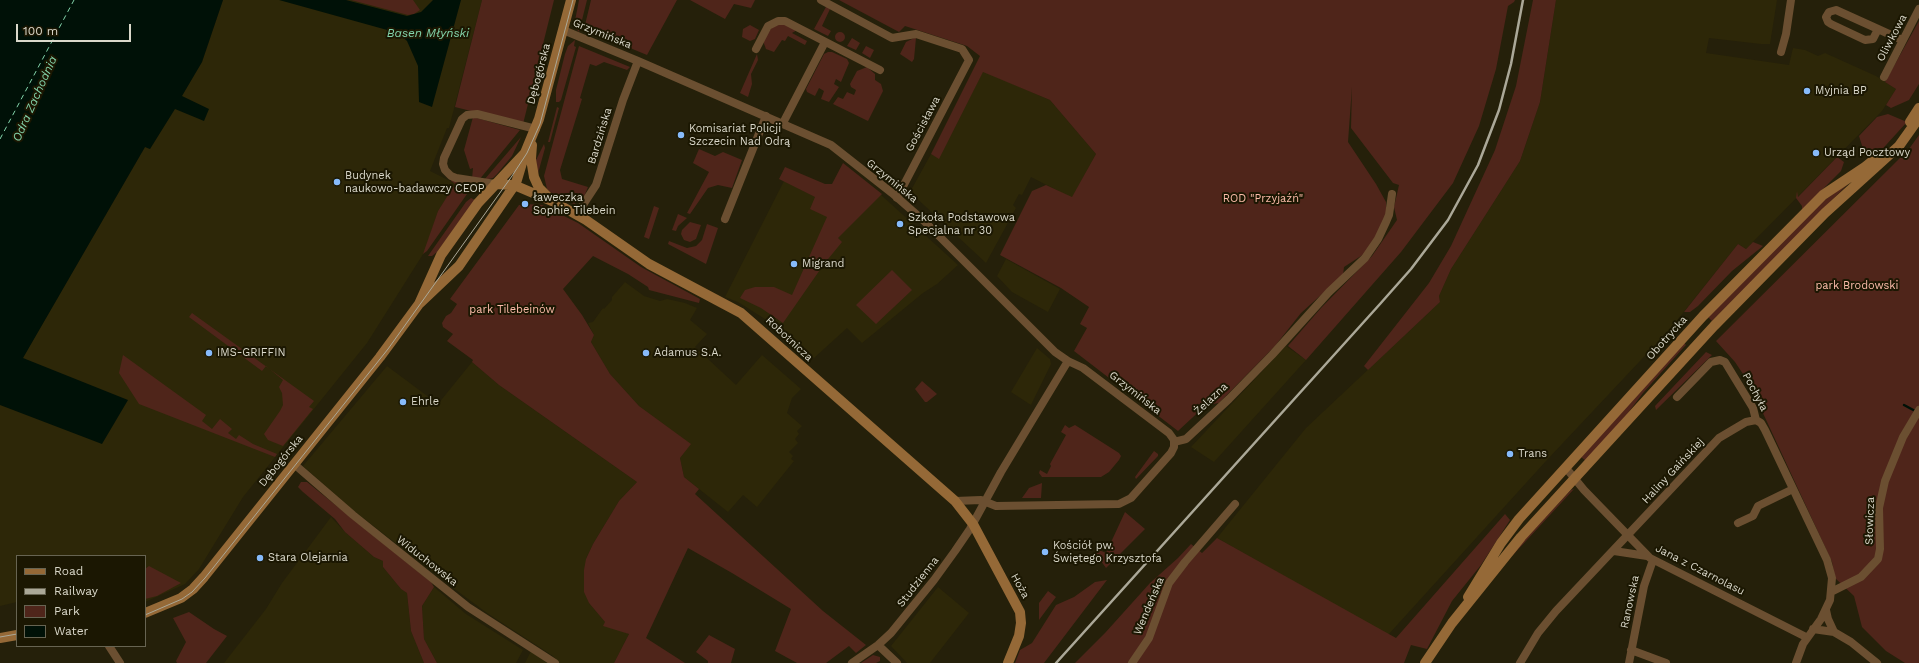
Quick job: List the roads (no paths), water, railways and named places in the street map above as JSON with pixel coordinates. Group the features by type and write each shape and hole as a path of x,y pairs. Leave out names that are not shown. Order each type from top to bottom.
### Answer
{"street":[{"name":"Dębogórska","path":"418,304 459,266 514,185 522,156 536,129 571,0"},
{"name":"Gościsława","path":"821,0 892,38 916,34 962,49 969,60 897,198"},
{"path":"1781,52 1786,34 1791,0"},
{"name":"Oliwkowa","path":"1884,77 1919,9"},
{"path":"1878,30 1873,39 1865,40 1831,24 1828,22 1826,17 1829,12 1834,10 1902,40"},
{"path":"756,49 768,26 778,21 790,22 880,70"},
{"name":"Grzymińska","path":"563,30 638,60 831,145 897,198 976,271 1048,345 1068,361 1083,368 1169,433 1174,442"},
{"path":"783,123 825,42"},
{"name":"Bardzińska","path":"577,214 596,186 623,100 638,60"},
{"name":"Obotrycka","path":"1462,610 1471,591 1512,528 1703,316 1823,195 1870,164 1887,148 1902,132 1919,108"},
{"path":"514,185 495,184 456,178 451,176 445,170 443,164 444,158 462,118 467,115 477,114 536,129"},
{"path":"725,219 766,116"},
{"name":"Obotrycka","path":"1425,663 1462,610 1478,592 1505,555 1726,313 1825,213 1898,146 1919,118"},
{"name":"Robotnicza","path":"536,129 531,155 534,177 544,194 577,214 649,264 721,301 748,318 856,416 955,501 973,524"},
{"name":"Dębogórska","path":"146,613 175,601 194,588 380,357 418,304 441,255 478,203 522,156"},
{"name":"Robotnicza","path":"514,185 539,194 563,206"},
{"name":"Robotnicza","path":"514,185 521,192 527,195 563,206"},
{"name":"Żelazna","path":"1174,442 1186,439 1228,399 1272,355 1329,292 1365,258 1378,239 1389,215 1392,194"},
{"name":"Robotnicza","path":"501,206 510,198 527,195"},
{"name":"Pochyła","path":"1677,397 1711,362 1720,360 1727,364 1754,411 1756,420 1761,423 1765,430 1827,560 1831,572 1831,592 1826,610 1806,637"},
{"name":"Studzienna","path":"852,663 878,645 898,625 934,580 973,524 985,501 1068,361"},
{"name":"Słowicza","path":"1831,592 1861,577 1878,559 1880,549 1879,515 1881,496 1892,461 1906,430 1919,410"},
{"name":"Haliny Gaińskiej","path":"1520,663 1548,621 1719,438 1746,422 1756,420"},
{"path":"955,501 985,501 996,506 1119,504 1131,498 1171,453 1174,449 1174,442"},
{"name":"Widuchowska","path":"294,464 353,515 468,607 555,663"},
{"name":"Jana z Czarnolasu","path":"1566,468 1574,479 1650,558 1806,637"},
{"path":"1738,523 1753,516 1758,506 1793,490"},
{"name":"Wendeńska","path":"1132,663 1149,638 1164,594 1172,579 1235,504"},
{"name":"Hoża","path":"973,524 1020,612 1021,623 1019,636 1008,663"},
{"path":"1614,550 1650,558"},
{"name":"Ranowska","path":"1628,663 1632,650 1650,558"},
{"path":"1826,610 1834,632"},
{"path":"1813,629 1834,632 1851,642 1877,663"},
{"path":"0,638 16,636"},
{"path":"1796,663 1806,637"},
{"path":"878,645 897,663"},
{"path":"110,647 120,663"},
{"path":"1632,650 1666,663"}],"water":[{"name":"Odra Zachodnia","path":"0,0 223,0 202,62 182,96 209,109 204,121 175,109 150,149 145,147 23,358 128,400 102,444 0,405"},
{"name":"Basen Młyński","path":"279,0 346,0 407,16 421,12 433,0 461,0 432,107 419,102 418,66 407,41 398,33"}],"waterway":[{"path":"1904,405 1917,412"}],"tram line":[{"path":"146,615 182,599 192,592 205,578 388,349 512,176 527,153 540,124 573,0"},
{"path":"0,637 16,634"}],"railway":[{"path":"1056,663 1411,269 1448,220 1478,165 1499,110 1511,64 1523,0"}],"place":[{"name":"Myjnia BP","path":"1807,91"},
{"name":"Komisariat Policji Szczecin Nad Odrą","path":"681,135"},
{"name":"Urząd Pocztowy","path":"1816,153"},
{"name":"Budynek naukowo-badawczy CEOP","path":"337,182"},
{"name":"ławeczka Sophie Tilebein","path":"525,204"},
{"name":"Szkoła Podstawowa Specjalna nr 30","path":"900,224"},
{"name":"Migrand","path":"794,264"},
{"name":"IMS-GRIFFIN","path":"209,353"},
{"name":"Adamus S.A.","path":"646,353"},
{"name":"Ehrle","path":"403,402"},
{"name":"Trans","path":"1510,454"},
{"name":"Kościół pw. Świętego Krzysztofa","path":"1045,552"},
{"name":"Stara Olejarnia","path":"260,558"}],"park label":[{"name":"ROD \"Przyjaźń\"","path":"1263,199"},
{"name":"park Brodowski","path":"1857,286"},
{"name":"park Tilebeinów","path":"512,310"}]}
